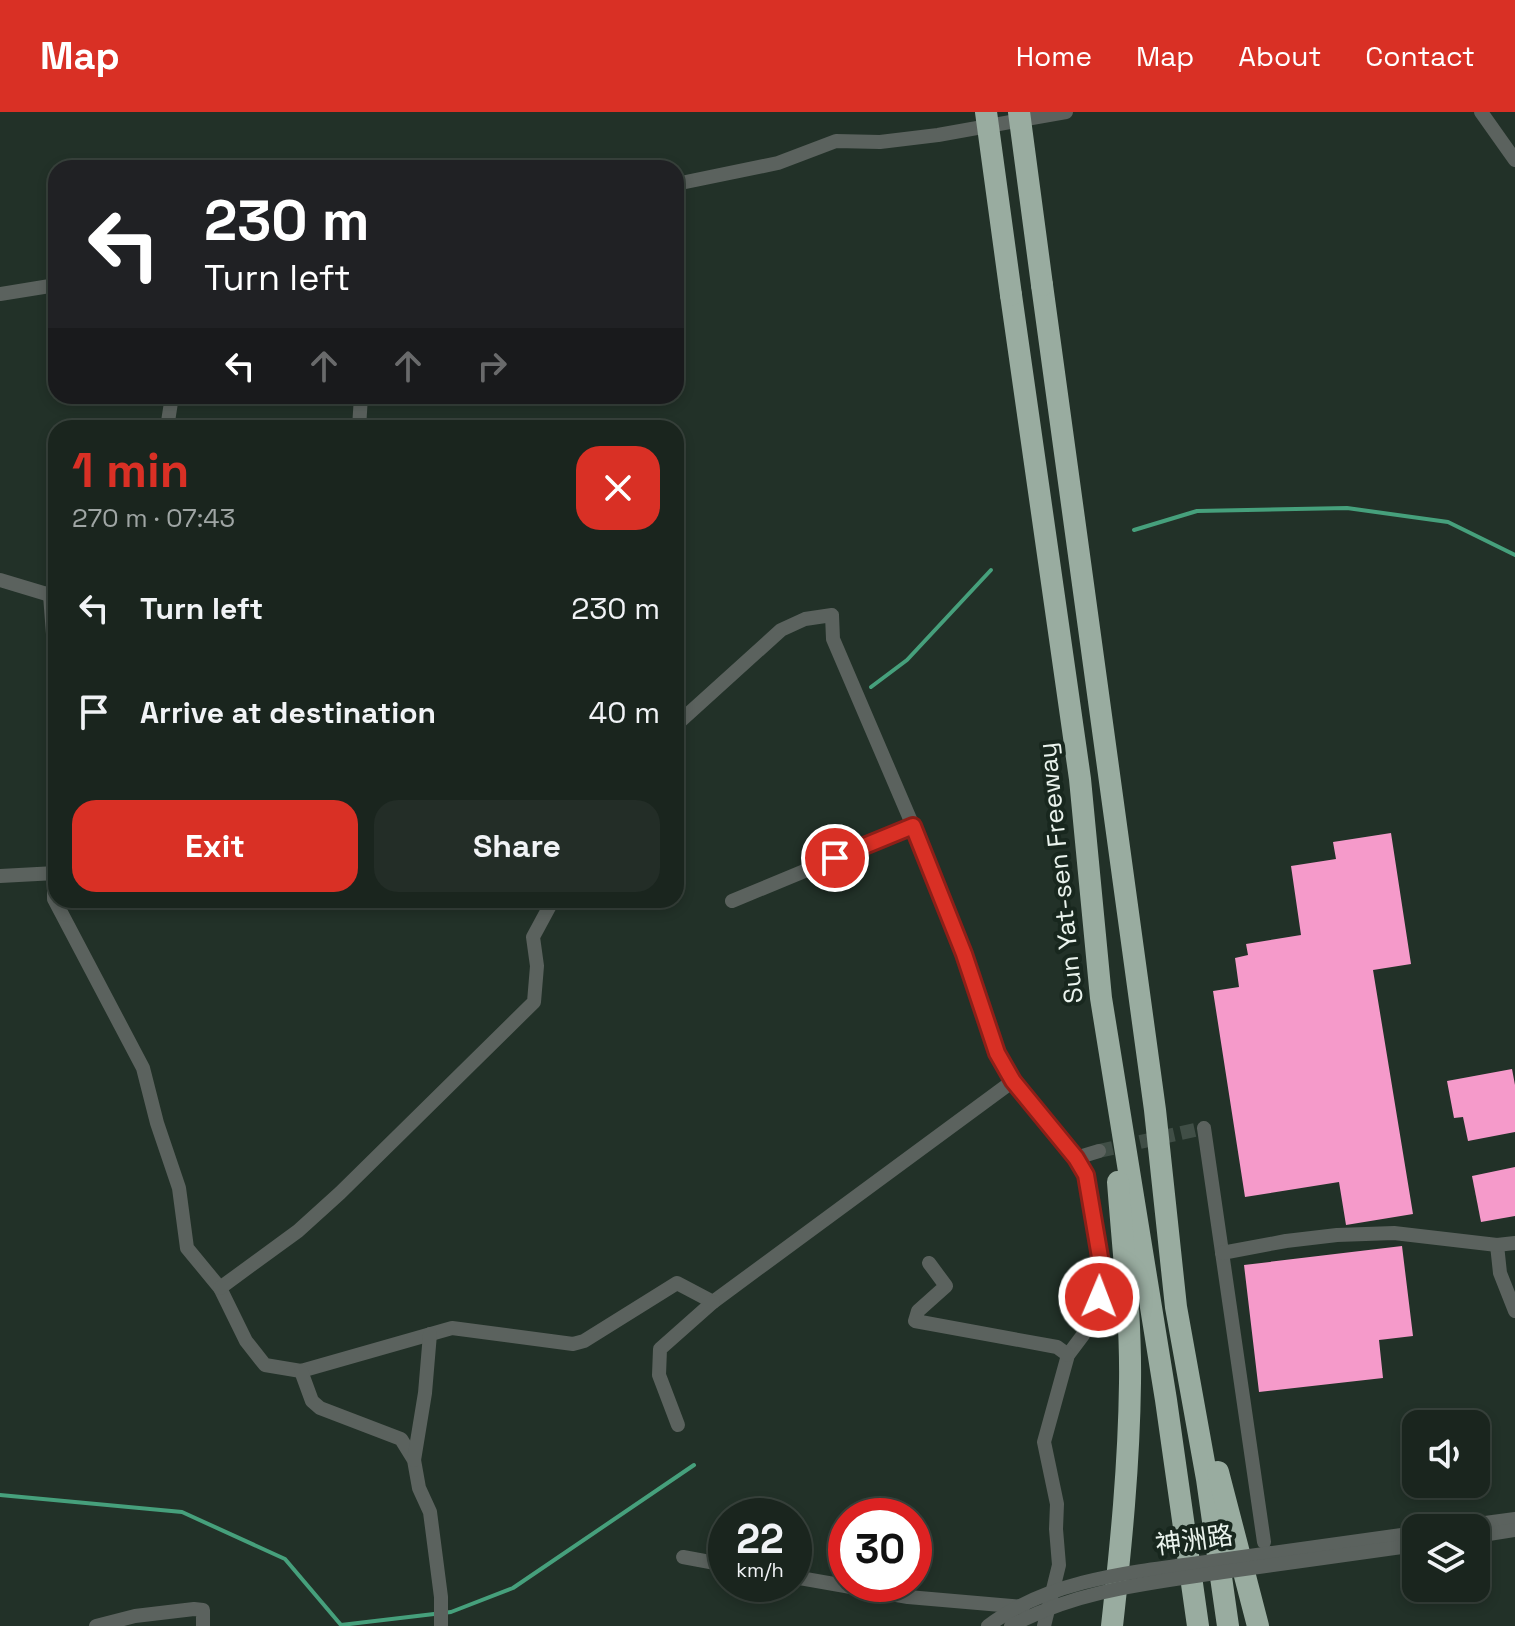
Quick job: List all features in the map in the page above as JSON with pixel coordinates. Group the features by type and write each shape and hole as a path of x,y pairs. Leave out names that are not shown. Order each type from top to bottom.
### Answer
{"highway":[{"name":"Sun Yat-sen Freeway","path":"986,112 1080,779 1101,998 1166,1400 1198,1626"},
{"path":"1019,112 1151,1079 1176,1307 1207,1479 1228,1626"},
{"path":"1101,998 1129,1310 1129,1453 1112,1626"},
{"path":"1176,1307 1258,1626"},
{"path":"1102,1626 1122,1532"}],"street":[{"path":"684,182 778,163 836,141 880,142 938,135 1066,112"},
{"path":"1481,112 1515,160"},
{"path":"0,294 48,286"},
{"path":"0,580 48,594"},
{"path":"684,718 781,630 805,619 832,615 833,639 964,954 997,1053 1013,1081 1076,1158 1086,1175 1102,1269 1099,1297 1083,1335 1068,1355 1044,1442 1057,1504 1059,1565 1044,1626"},
{"path":"732,901 913,826"},
{"path":"0,876 48,873"},
{"path":"59,908 143,1068 179,1188 187,1248 220,1288 246,1341 265,1365 301,1371 452,1328 573,1344 584,1341 677,1283 713,1302"},
{"path":"220,1288 298,1231 340,1193 534,1002 537,966 533,937 549,908"},
{"path":"678,1425 659,1375 660,1349 713,1302 1013,1081"},
{"path":"1204,1128 1264,1542"},
{"path":"1076,1158 1099,1151"},
{"path":"1222,1253 1337,1235 1394,1233 1497,1245 1515,1243"},
{"path":"1497,1245 1500,1273 1515,1311"},
{"path":"929,1263 946,1286 918,1311 915,1321 1057,1347 1068,1355"},
{"path":"430,1334 425,1393 414,1460 419,1488 430,1512 441,1597 441,1626"},
{"path":"301,1371 312,1401 320,1408 401,1439 414,1460"},
{"path":"1505,1528 1515,1519"},
{"name":"神洲路","path":"988,1626 1037,1598 1076,1585 1137,1572 1402,1535"},
{"name":"神洲路","path":"1011,1626 1039,1610 1140,1584 1402,1547"},
{"path":"683,1557 708,1562"},
{"path":"812,1580 908,1597 1047,1609"},
{"path":"96,1626 135,1616 194,1609 203,1610 203,1626"}],"building":[{"path":"1391,833 1411,964 1373,970 1413,1214 1346,1225 1339,1182 1245,1197 1213,991 1239,987 1235,958 1248,955 1246,944 1301,935 1291,866 1336,859 1333,842"},
{"path":"1512,1069 1515,1132 1468,1141 1463,1117 1454,1118 1447,1081"},
{"path":"1515,1167 1515,1216 1481,1222 1472,1176"},
{"path":"1402,1246 1413,1336 1379,1340 1383,1378 1259,1392 1244,1265"}],"waterway":[{"path":"1134,530 1197,511 1347,508 1448,522 1515,555"},
{"path":"871,687 907,660 991,570"},
{"path":"0,1495 182,1512 285,1559 341,1625 451,1612 513,1588 694,1465"}],"tunnel":[{"path":"1099,1151 1204,1128"}],"route":[{"path":"835,858 913,826 964,954 997,1053 1013,1081 1076,1158 1086,1175 1102,1269 1099,1297"}]}
